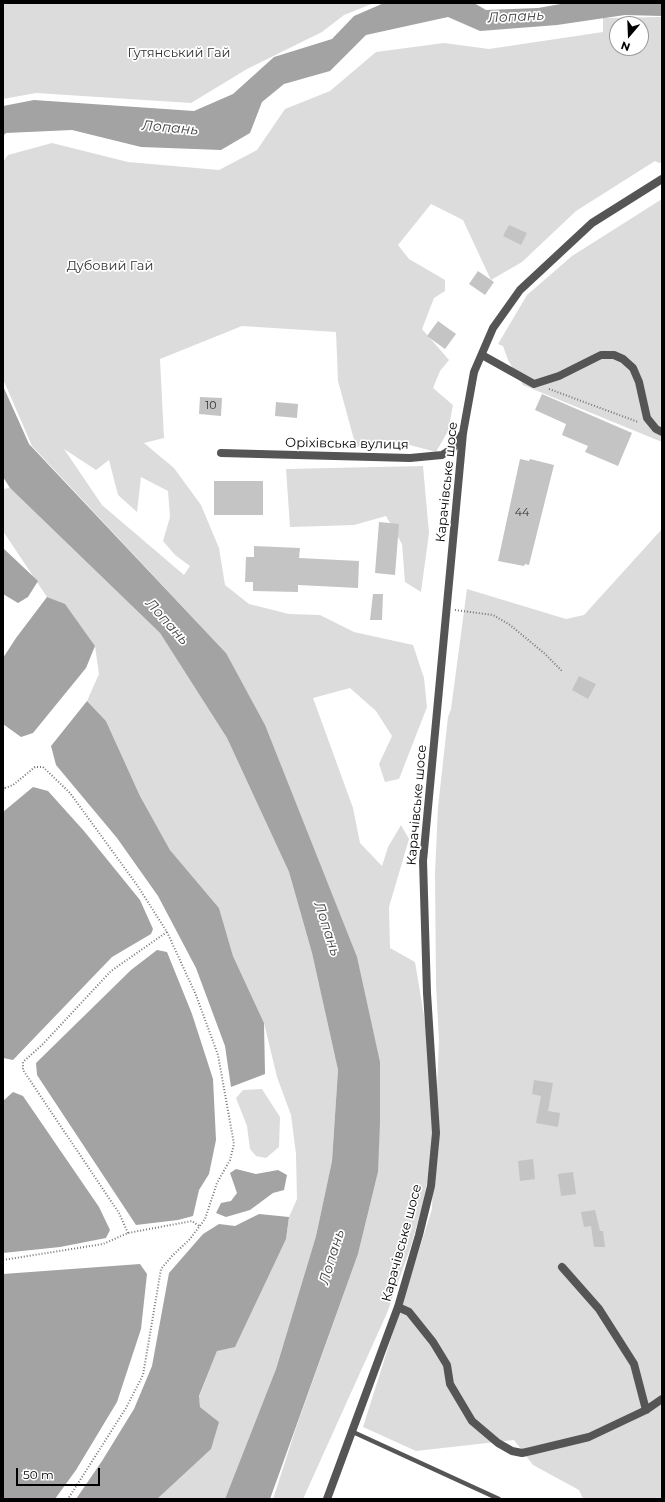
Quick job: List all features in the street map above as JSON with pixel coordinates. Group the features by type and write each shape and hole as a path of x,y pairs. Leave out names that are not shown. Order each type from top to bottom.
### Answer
{"street":[{"name":"Карачівське шосе","path":"327,1499 398,1307 420,1236 431,1186 436,1133 427,993 423,861 463,433 474,372 493,328 520,290 592,223 662,179"},
{"path":"482,355 534,384 559,376 601,355 614,355 623,359 633,368 639,382 647,418 659,431"},
{"name":"Оріхівська вулиця","path":"221,453 410,458 442,455 453,448 463,433"},
{"path":"562,1267 599,1308 634,1364 646,1410"},
{"path":"398,1307 409,1312 433,1342 447,1365 450,1384 472,1421 498,1443 512,1451 522,1453 589,1437 646,1410 662,1399"}],"lane":[{"path":"353,1432 500,1499"}],"path":[{"path":"534,384 659,431"},
{"path":"446,609 493,615 510,625 544,653 563,672"},
{"path":"3,610 3,622"},
{"path":"3,792 5,788 13,785 35,767 43,767 70,793 137,885 167,932 196,995 218,1055 234,1144 230,1160 217,1183 205,1220 190,1239 161,1269 143,1375 117,1421 68,1499"},
{"path":"128,1233 118,1213 23,1070 23,1062 42,1045 111,971 167,932"},
{"path":"3,1260 102,1244 128,1233 192,1222 199,1226"}],"green space":[{"name":"Гутянський Гай","path":"3,3 374,3 344,15 322,32 247,69 191,103 36,93 3,99"},
{"name":"Дубовий Гай","path":"649,17 662,17 662,162 659,163 655,161 576,211 522,262 491,280 463,220 431,204 398,245 409,259 445,280 445,291 434,298 422,329 449,360 440,371 433,388 453,405 448,431 436,452 391,440 356,447 338,381 336,332 242,326 160,359 164,438 144,443 174,468 201,505 219,548 225,585 249,604 289,614 320,615 354,632 413,645 424,678 427,707 399,779 385,782 379,764 392,736 376,711 350,688 313,698 353,808 360,843 382,866 388,847 401,825 409,839 389,907 390,948 415,962 430,1052 435,1139 439,1040 436,984 435,873 438,807 448,717 451,709 467,589 566,619 584,615 662,529 662,1499 583,1499 579,1490 533,1465 514,1440 416,1451 363,1427 432,1209 434,1147 423,1203 411,1246 387,1313 303,1499 273,1499 296,1428 358,1254 378,1172 226,653 32,446 3,379 3,162 8,155 52,143 128,162 219,170 257,150 285,109 330,91 376,52 444,43 489,49 603,32 603,18 609,18 609,56 649,56","holes":["64,449 96,470 109,460 118,495 137,512 141,477 168,491 170,517 163,541 175,555 190,566 184,575 102,505"]},
{"path":"662,199 662,442 523,385 508,360 503,346 498,344 527,295 572,256"},
{"path":"423,466 429,533 421,592 405,582 402,544 386,516 354,525 290,527 286,469"},
{"path":"10,488 160,633 227,738 289,872 312,953 338,1070 332,1161 316,1236 276,1369 225,1499 157,1499 173,1482 219,1422 200,1407 199,1397 217,1351 286,1239 289,1217 297,1199 296,1154 291,1115 277,1077 264,1023 233,956 219,908 170,850 140,796 106,721 87,701 99,674 95,646 65,605 47,597 3,531 3,489"},
{"path":"262,1089 280,1117 279,1147 266,1158 256,1156 250,1149 247,1126 236,1098 243,1090"}],"water":[{"name":"Лопань","path":"384,3 474,3 486,10 538,8 566,3 662,3 662,16 609,16 609,17 557,25 480,31 448,17 366,35 330,71 284,84 262,102 250,133 221,150 141,147 72,130 6,133 3,136 3,106 34,100 194,111 233,94 274,57 332,39 354,16"},
{"name":"Лопань","path":"3,386 29,444 226,653 265,725 357,957 380,1062 378,1172 358,1254 270,1499 225,1499 276,1369 316,1236 332,1161 338,1070 312,953 289,872 227,738 160,633 10,488 3,477"},
{"path":"3,548 38,581 28,597 18,603 3,594"},
{"path":"47,597 65,604 95,646 86,668 33,733 21,737 3,724 3,658"},
{"path":"87,701 106,721 140,796 170,850 219,908 233,956 264,1023 265,1074 231,1087 225,1046 196,968 158,896 117,838 56,765 51,746"},
{"path":"33,787 48,791 84,831 140,900 153,929 151,934 112,957 13,1060 3,1058 3,812"},
{"path":"157,950 167,952 192,1014 213,1079 216,1140 209,1174 199,1190 193,1216 178,1220 136,1225 37,1075 36,1063 131,970"},
{"path":"13,1092 23,1096 99,1207 110,1230 106,1238 60,1247 3,1253 3,1101"},
{"path":"236,1169 256,1174 278,1170 287,1175 284,1190 273,1193 250,1210 226,1217 216,1213 221,1203 231,1201 237,1193 230,1173"},
{"path":"259,1214 289,1217 286,1239 235,1347 217,1351 199,1396 200,1407 219,1422 211,1449 157,1499 76,1499 102,1461 134,1409 152,1366 169,1273 203,1234 219,1224 235,1226"},
{"path":"140,1264 147,1274 141,1329 117,1402 76,1470 55,1499 3,1499 3,1274"}],"building":[{"path":"509,225 527,233 521,245 503,236"},
{"path":"478,271 494,282 485,295 469,284"},
{"path":"438,321 456,334 445,349 427,336"},
{"path":"542,394 632,433 618,466 585,452 588,446 562,435 566,424 535,410"},
{"path":"200,397 222,398 221,416 199,414"},
{"path":"276,402 298,404 297,418 275,416"},
{"path":"520,459 529,461 530,459 554,465 529,565 525,564 524,566 498,561"},
{"path":"214,481 263,481 263,515 214,515"},
{"path":"379,522 399,524 395,575 375,573"},
{"path":"254,546 300,548 299,558 359,561 358,588 298,585 298,592 253,591 253,582 245,582 246,557 254,557"},
{"path":"373,594 383,594 382,620 370,620"},
{"path":"579,676 596,684 588,699 572,690"},
{"path":"534,1080 553,1083 548,1111 560,1113 558,1127 536,1123 541,1096 532,1094"},
{"path":"533,1159 535,1179 520,1181 518,1161"},
{"path":"573,1172 576,1194 561,1196 558,1174"},
{"path":"595,1210 600,1231 603,1231 605,1247 594,1247 591,1226 584,1227 581,1212"}]}
